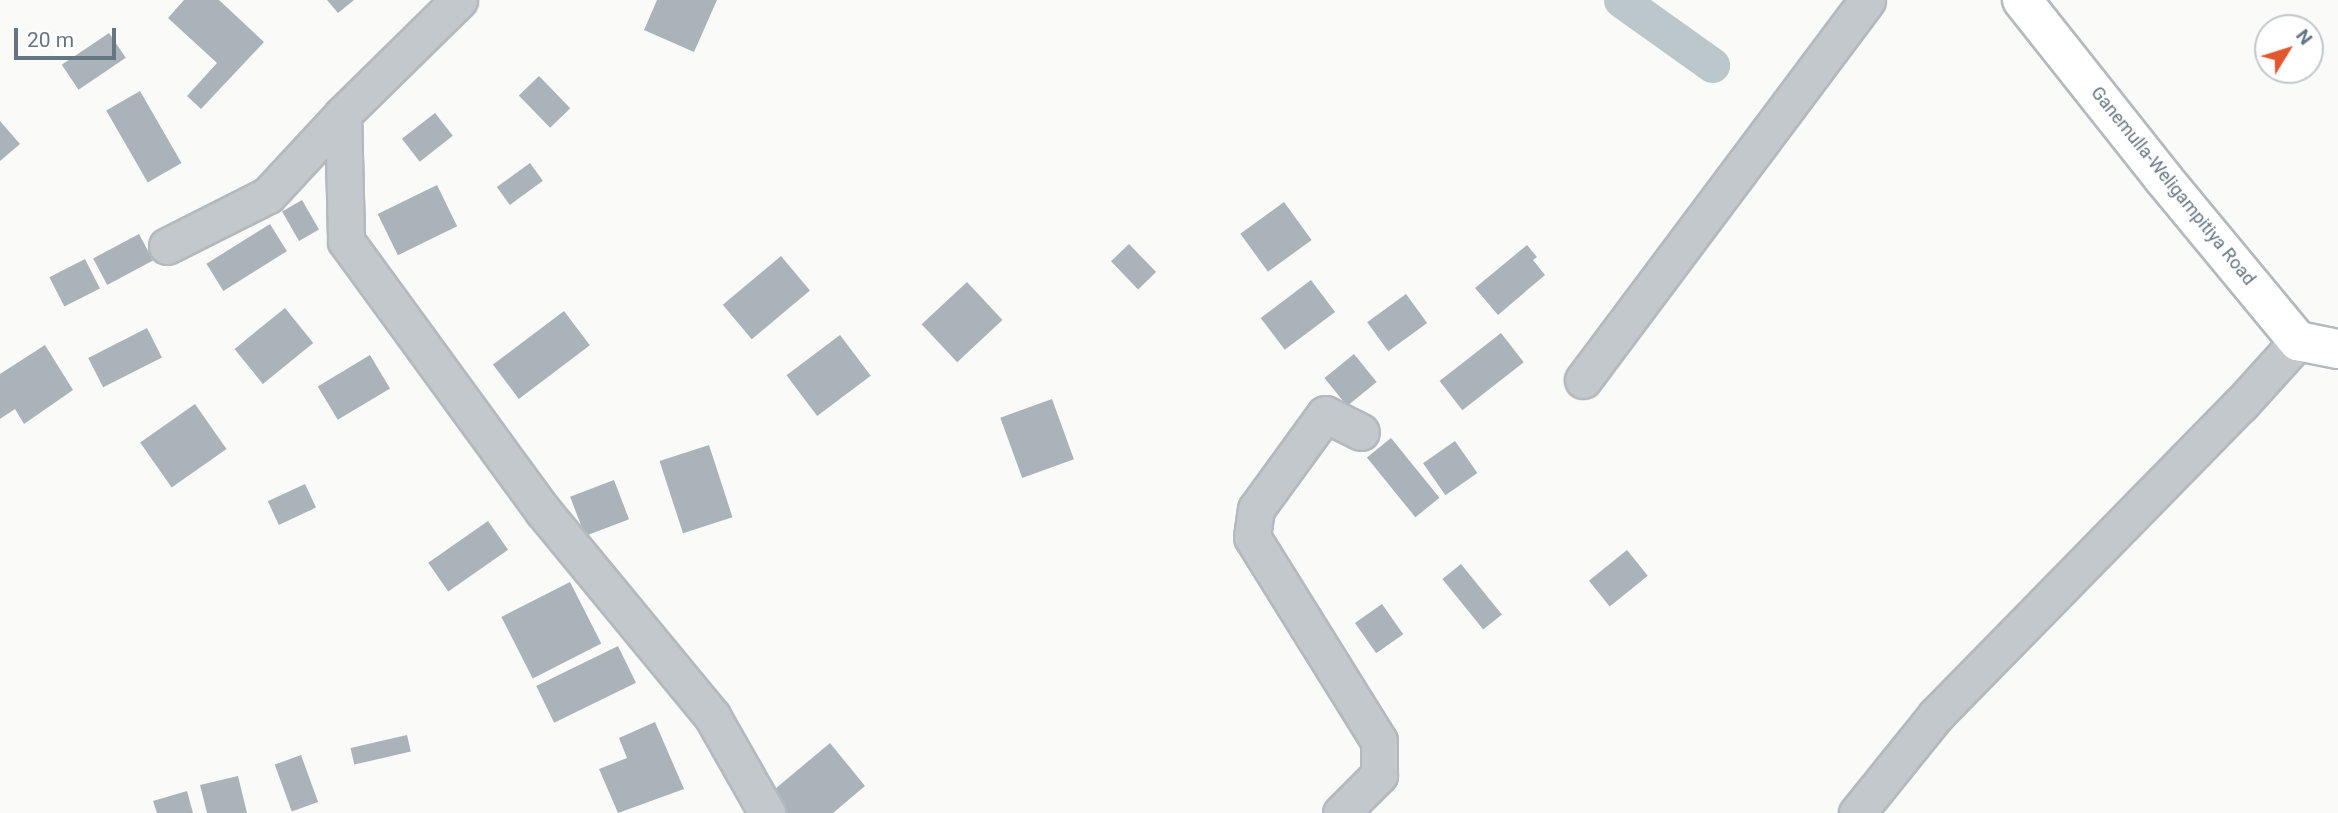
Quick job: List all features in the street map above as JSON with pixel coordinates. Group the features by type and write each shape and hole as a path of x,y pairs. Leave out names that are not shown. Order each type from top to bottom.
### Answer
{"street":[{"path":"167,246 268,195 343,114 459,0"},
{"path":"1583,380 1867,0"},
{"name":"Ganemulla-Weligampitiya Road","path":"2022,0 2163,178 2298,341"},
{"path":"343,114 346,242 543,511 712,716 767,813"},
{"path":"1857,813 1937,715 2231,414 2298,341 2338,349"},
{"path":"1341,813 1379,775 1379,741 1252,537 1256,509 1325,414 1361,432"}],"building":[{"path":"184,0 219,0 264,42 201,109 187,96 217,63 168,18"},
{"path":"327,0 354,0 338,13"},
{"path":"657,0 717,0 694,52 644,30"},
{"path":"109,33 126,58 79,90 62,65"},
{"path":"539,76 570,108 550,128 519,95"},
{"path":"140,91 182,163 148,182 106,111"},
{"path":"435,113 453,136 420,162 402,139"},
{"path":"0,121 20,144 0,161"},
{"path":"530,163 543,181 510,205 497,187"},
{"path":"437,185 457,226 398,255 378,214"},
{"path":"302,200 319,229 299,241 282,211"},
{"path":"1284,202 1312,240 1268,272 1240,234"},
{"path":"270,224 287,251 223,291 206,264"},
{"path":"139,234 153,260 107,285 93,258"},
{"path":"1129,244 1156,272 1138,289 1111,261"},
{"path":"1527,245 1537,257 1533,260 1545,275 1498,315 1475,288"},
{"path":"781,256 810,290 752,339 723,305"},
{"path":"85,259 100,288 64,307 49,277"},
{"path":"1311,280 1335,312 1285,350 1261,318"},
{"path":"967,282 1002,320 957,362 922,324"},
{"path":"1406,294 1427,323 1388,351 1367,322"},
{"path":"285,308 313,343 263,384 234,349"},
{"path":"564,311 590,345 519,399 493,365"},
{"path":"147,328 162,357 103,387 88,358"},
{"path":"1501,333 1524,362 1462,410 1440,381"},
{"path":"840,335 871,376 817,416 786,375"},
{"path":"45,345 73,390 24,424 15,409 0,419 0,374"},
{"path":"1354,354 1377,382 1347,406 1324,378"},
{"path":"370,355 390,388 338,420 318,386"},
{"path":"1052,399 1074,459 1022,478 1000,418"},
{"path":"195,404 227,449 172,487 140,442"},
{"path":"1391,438 1439,498 1415,517 1367,458"},
{"path":"1455,441 1477,473 1445,495 1423,463"},
{"path":"709,445 732,517 683,533 660,461"},
{"path":"614,480 629,519 585,536 570,497"},
{"path":"305,484 316,508 279,525 268,501"},
{"path":"488,521 508,550 448,592 428,563"},
{"path":"1627,550 1648,576 1610,606 1589,581"},
{"path":"1461,564 1502,615 1483,630 1442,579"},
{"path":"570,582 601,643 533,678 501,617"},
{"path":"1382,604 1403,634 1376,653 1355,623"},
{"path":"618,646 636,683 554,723 536,686"},
{"path":"655,722 684,789 618,813 599,769 627,758 619,738"},
{"path":"407,735 411,752 354,765 350,748"},
{"path":"830,743 865,786 833,813 785,813 769,794"},
{"path":"301,755 318,802 292,812 275,765"},
{"path":"238,776 247,813 207,813 200,785"},
{"path":"187,791 193,813 157,813 153,801"}],"waterway":[{"path":"1621,0 1712,65"}]}
